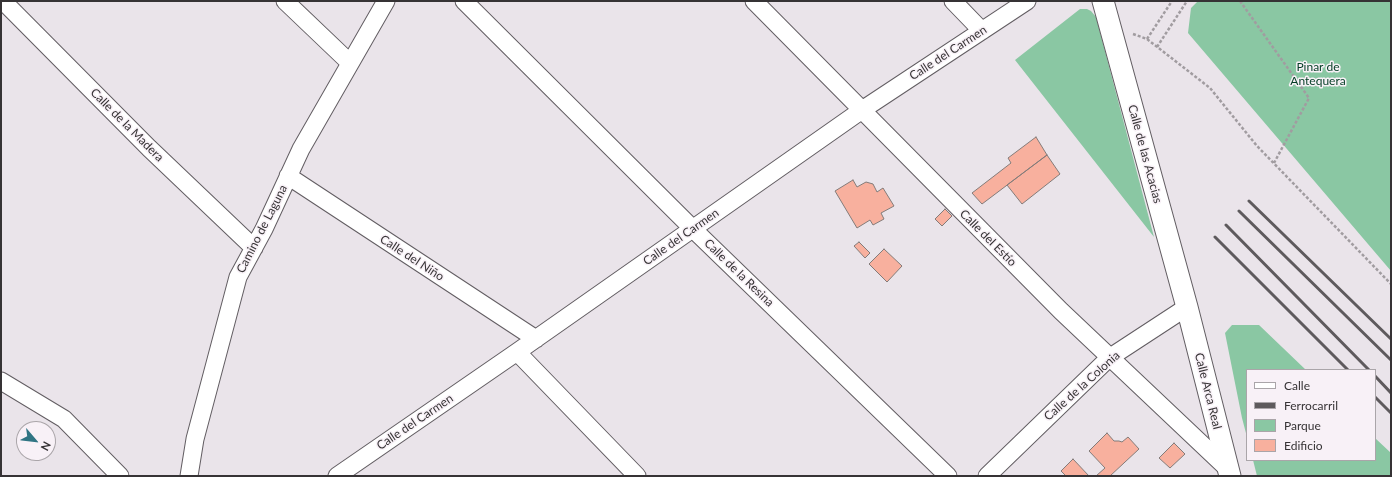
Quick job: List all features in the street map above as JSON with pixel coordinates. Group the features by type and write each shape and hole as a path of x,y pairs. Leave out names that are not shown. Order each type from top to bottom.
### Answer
{"street":[{"name":"Calle de la Madera","path":"3,1 144,142 254,248"},
{"path":"285,1 350,63"},
{"name":"Camino de Laguna","path":"189,476 195,438 238,277 264,229 301,148 386,1"},
{"name":"Calle de la Resina","path":"464,1 693,229 948,476"},
{"name":"Calle del Estío","path":"754,1 1061,311 1229,472"},
{"path":"953,1 982,31"},
{"name":"Calle del Carmen","path":"337,476 536,339 862,110 1027,1"},
{"name":"Calle de las Acacias","path":"1103,1 1187,307"},
{"name":"Calle del Niño","path":"288,176 536,339"},
{"name":"Calle de la Colonia","path":"987,476 1109,358 1187,307"},
{"name":"Calle Arca Real","path":"1187,307 1229,472"},
{"path":"517,352 637,476"},
{"path":"1,381 64,419 120,476"}],"path":[{"path":"1147,39 1172,1"},
{"path":"1157,47 1187,1"},
{"path":"1240,1 1310,98 1274,163"},
{"path":"1111,26 1147,39 1210,88 1257,146 1391,284"}],"green space":[{"name":"Pinar de Antequera","path":"1198,1 1391,1 1391,271 1188,33 1191,8"},
{"path":"1080,9 1087,9 1091,11 1096,17 1154,237 1015,60"},
{"path":"1232,325 1259,325 1305,369 1246,369 1246,433 1242,418 1225,333"},
{"path":"1376,439 1391,453 1391,476 1257,476 1253,461 1376,461"}],"building":[{"path":"1036,137 1047,155 982,204 972,193 1011,163 1008,158"},
{"path":"1047,155 1060,174 1022,204 1007,185"},
{"path":"853,180 857,187 866,182 873,184 877,192 883,188 894,206 881,213 884,219 873,225 870,220 857,228 835,191"},
{"path":"945,209 952,216 942,226 935,219"},
{"path":"859,242 870,253 865,258 854,246"},
{"path":"884,249 902,266 887,282 869,264"},
{"path":"1107,433 1114,441 1122,442 1128,437 1139,449 1110,476 1096,476 1105,468 1089,451"},
{"path":"1174,443 1185,454 1170,468 1159,458"},
{"path":"1073,459 1089,476 1066,476 1061,471"}],"railway":[{"path":"1249,201 1391,339"},
{"path":"1239,211 1391,360"},
{"path":"1226,225 1368,369"},
{"path":"1215,237 1347,369"},
{"path":"1376,377 1391,393"},
{"path":"1376,398 1391,413"}]}
